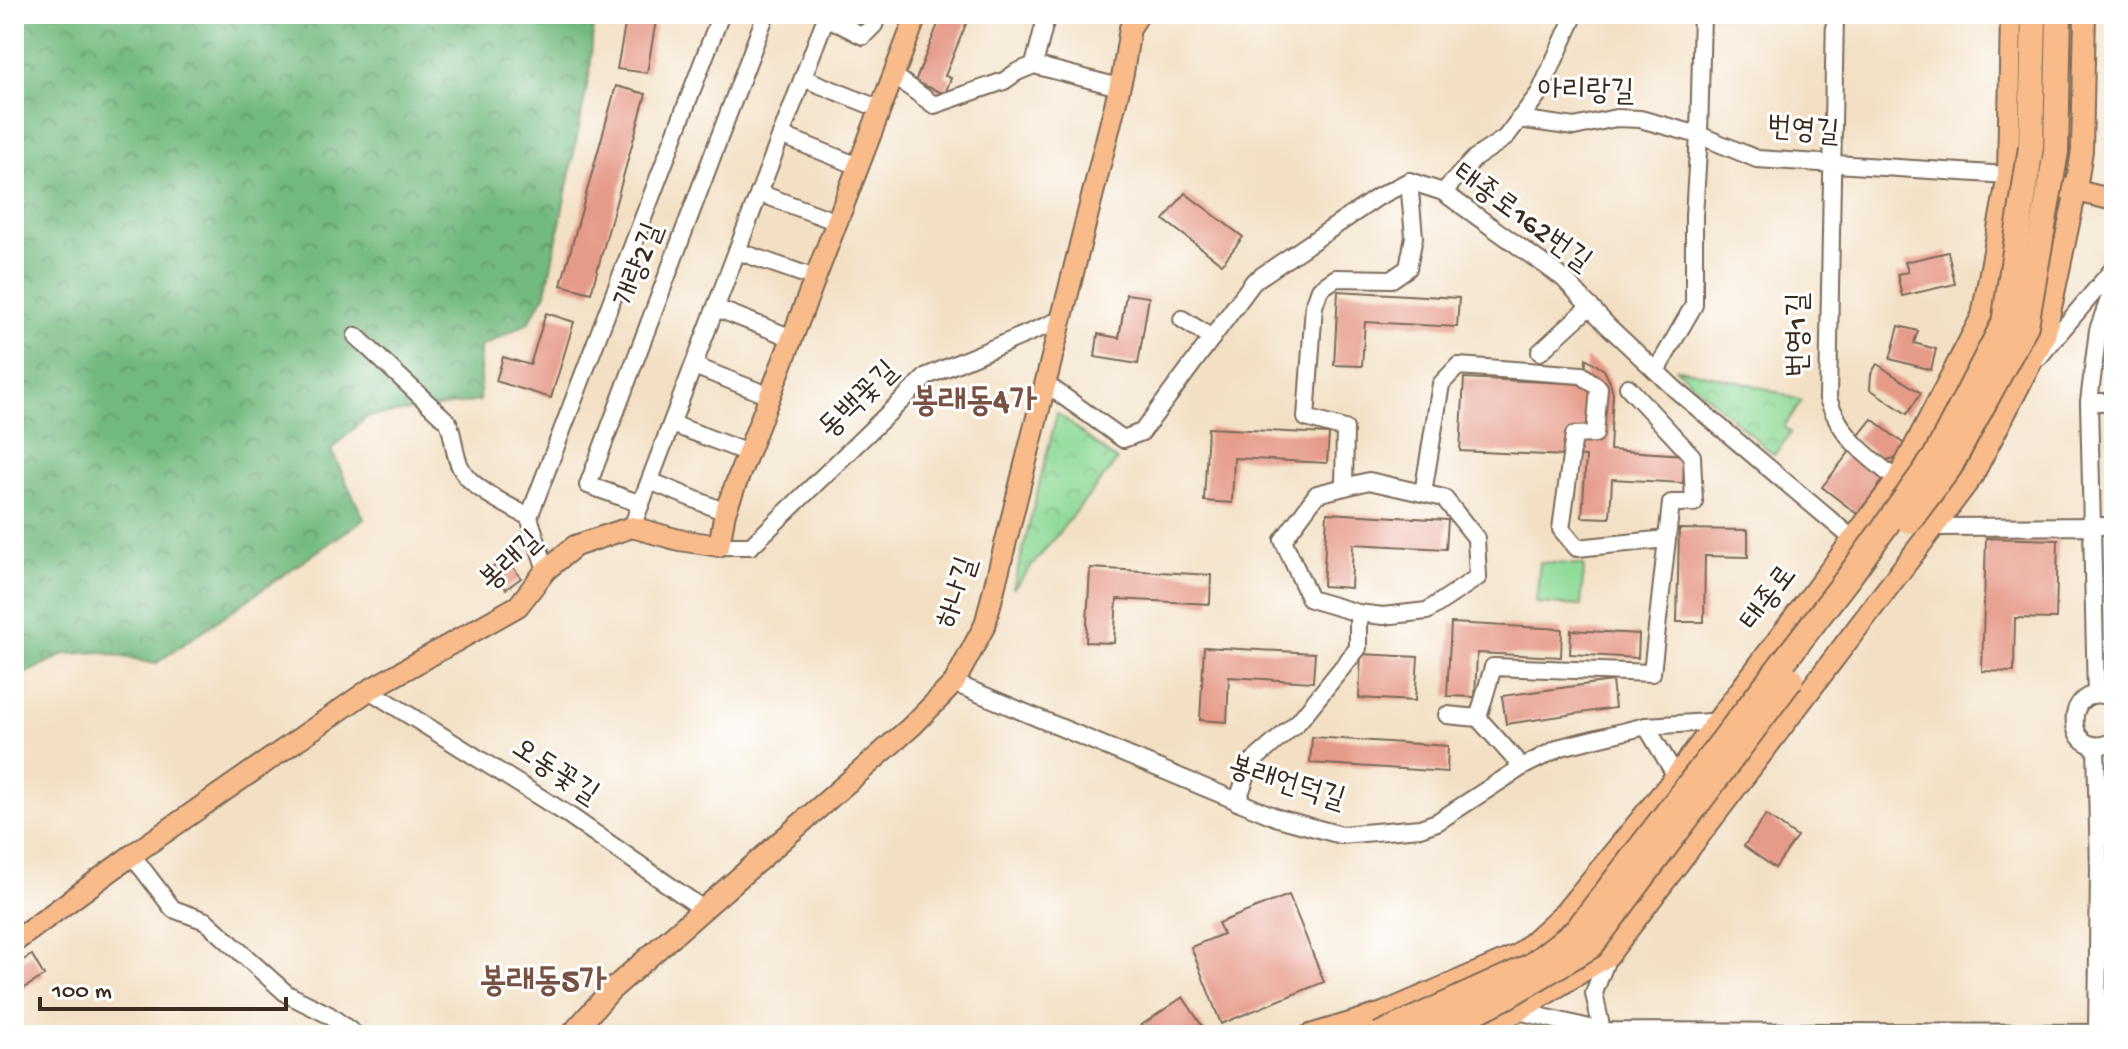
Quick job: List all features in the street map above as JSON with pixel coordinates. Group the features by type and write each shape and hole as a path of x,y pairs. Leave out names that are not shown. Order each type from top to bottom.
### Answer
{"highway":[{"path":"1379,1035 1531,966 1577,930 1848,578 1935,457 2004,323 2031,147 2034,14"},
{"path":"1430,1035 1507,996 1591,946 1949,468 2026,325 2056,152 2059,14"}],"main road":[{"path":"632,527 679,540 719,546 725,512 917,14"},
{"name":"하나길","path":"571,1035 610,991 912,726 954,683 985,625 1119,87 1130,28 1139,14"},
{"name":"태종로","path":"1310,1035 1383,1013 1518,955 1565,912 1676,776 1897,480 1982,316 2008,175 2011,14"},
{"path":"1470,1035 1518,1011 1608,956 1972,477 2045,336 2082,150 2085,14"},
{"path":"2008,175 2114,200"},
{"path":"1986,297 1997,288 2022,287 2042,292 2051,307"},
{"name":"봉래길","path":"14,942 132,855 369,690 518,606 546,570 575,546 632,527"}],"street":[{"path":"546,570 529,517 721,14"},
{"name":"개량2길","path":"641,504 588,485 766,14"},
{"path":"632,527 826,17 863,36 874,25 878,14"},
{"path":"1034,65 1047,14"},
{"name":"아리랑길","path":"1443,192 1475,158 1505,138 1540,92 1575,14"},
{"path":"1656,371 1694,305 1694,216 1702,14"},
{"name":"번영1길","path":"1835,14 1828,399 1837,422 1851,442 1897,480"},
{"path":"893,75 934,105 1004,81 1034,65 1119,87"},
{"path":"803,78 880,109"},
{"name":"아리랑길","path":"1519,119 1574,127 1616,118 1640,119 1699,135"},
{"path":"781,135 858,166"},
{"name":"번영길","path":"1699,135 1757,159 2008,175"},
{"path":"1344,487 1345,429 1306,418 1314,306 1320,289 1336,278 1392,279 1408,268 1414,237 1409,181"},
{"name":"태종로162번길","path":"1046,384 1123,439 1142,432 1254,281 1378,197 1409,181 1443,192 1563,278 1656,371 1853,539"},
{"path":"759,193 837,222"},
{"path":"737,251 815,278"},
{"path":"2029,366 2053,343 2082,303 2114,268"},
{"path":"2096,694 2089,402 2098,330 2114,285"},
{"path":"1540,352 1590,306"},
{"path":"716,308 792,338"},
{"name":"동백꽃길","path":"719,546 751,546 927,376 1062,319"},
{"path":"1182,319 1212,338"},
{"path":"356,336 448,422 462,471 470,480 529,517"},
{"path":"694,366 770,396"},
{"path":"1423,493 1441,384 1458,366 1582,375 1599,388 1595,434 1574,435 1561,529 1577,548 1667,539"},
{"path":"1478,718 1493,667 1652,673 1671,503 1694,503 1692,456 1628,387"},
{"path":"2089,402 2114,402"},
{"path":"672,424 748,453"},
{"path":"650,481 725,512"},
{"path":"1369,481 1444,498 1476,538 1478,577 1427,611 1383,616 1358,613 1310,599 1283,540 1317,494 1344,487 1369,481"},
{"path":"1933,527 2114,526"},
{"path":"1237,802 1251,763 1299,721 1358,648 1358,613"},
{"name":"봉래언덕길","path":"954,683 1237,802 1278,818 1341,835 1420,828 1463,807 1522,767 1561,747 1646,726 1717,720 1778,730"},
{"name":"오동꽃길","path":"369,690 570,816 703,909"},
{"path":"2114,699 2096,694 2088,696 2077,708 2074,724 2081,739 2096,746 2114,741"},
{"path":"1447,715 1478,718 1522,767"},
{"path":"1646,726 1676,776"},
{"path":"1441,990 1602,1031 2106,1033 2107,869 2096,746"},
{"path":"132,855 173,909 206,921 287,994 329,1015 356,1035"},
{"path":"1602,1031 1594,993 1608,956"}],"green space":[{"path":"14,14 594,14 590,71 546,293 528,323 480,347 480,401 366,417 331,450 364,519 155,664 100,652 65,654 14,679"},
{"path":"1675,368 1757,386 1802,401 1784,427 1791,433 1774,455"},
{"path":"1057,413 1117,461 1013,589"},
{"path":"1540,562 1584,565 1581,606 1536,603"}],"building":[{"path":"627,14 657,14 647,73 617,69"},
{"path":"942,14 970,14 945,76 951,78 945,94 915,82"},
{"path":"616,86 646,94 591,293 561,285"},
{"path":"1185,193 1243,237 1222,264 1164,220"},
{"path":"1948,252 1955,284 1902,296 1897,274 1908,272 1905,262"},
{"path":"1338,291 1459,298 1457,327 1365,322 1362,366 1334,365"},
{"path":"1126,294 1149,297 1138,364 1095,357 1098,334 1119,338"},
{"path":"546,313 574,322 551,398 496,381 503,357 530,365"},
{"path":"1899,326 1918,331 1914,343 1936,349 1931,370 1890,359"},
{"path":"1586,358 1604,370 1610,382 1613,394 1610,450 1685,455 1683,483 1612,479 1610,518 1582,517 1586,457 1460,451 1464,378 1585,384"},
{"path":"1877,364 1921,393 1907,414 1870,389 1871,374"},
{"path":"1872,419 1908,447 1900,458 1884,460 1856,439"},
{"path":"1208,428 1329,434 1327,463 1234,458 1232,503 1204,501"},
{"path":"1851,450 1886,477 1857,514 1822,487"},
{"path":"1327,513 1448,520 1446,549 1353,544 1351,588 1323,586"},
{"path":"1679,529 1748,530 1748,557 1705,556 1704,622 1677,622"},
{"path":"1986,538 2058,540 2056,619 2015,618 2014,672 1982,671"},
{"path":"506,558 521,578 506,589 491,569"},
{"path":"1090,568 1211,575 1210,604 1117,599 1114,643 1086,642"},
{"path":"1451,623 1562,629 1561,657 1477,653 1475,697 1447,696"},
{"path":"1571,630 1639,634 1638,658 1570,654"},
{"path":"1204,647 1315,653 1313,682 1229,677 1227,722 1200,720"},
{"path":"1361,654 1418,657 1415,701 1359,698"},
{"path":"1612,681 1615,708 1506,724 1502,696"},
{"path":"1312,737 1448,746 1447,772 1310,763"},
{"path":"1766,815 1797,837 1775,868 1744,846"},
{"path":"1289,895 1324,982 1221,1024 1191,947 1223,934 1218,923"},
{"path":"32,955 44,976 14,994 14,965"},
{"path":"1183,997 1208,1035 1145,1035 1140,1026"}],"district":[{"name":"봉래동4가","path":"974,404"},
{"name":"봉래동5가","path":"543,984"}]}
